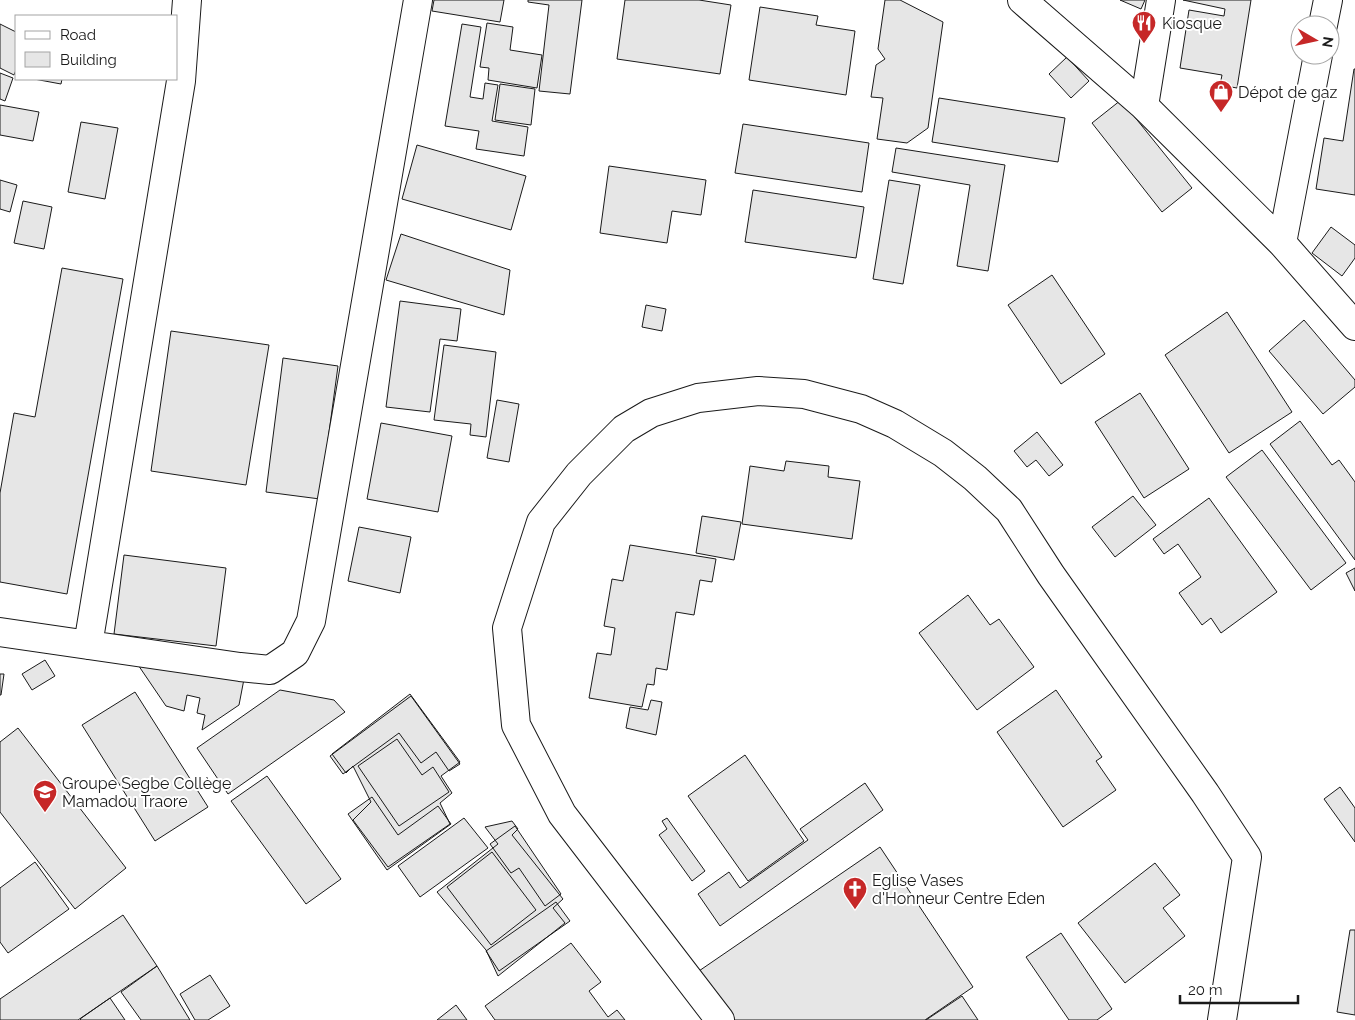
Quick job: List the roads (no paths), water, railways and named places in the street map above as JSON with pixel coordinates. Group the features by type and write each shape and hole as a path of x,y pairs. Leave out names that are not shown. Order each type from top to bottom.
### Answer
{"street":[{"path":"88,645 181,81 187,0"},
{"path":"0,632 270,670 296,653 311,621 418,0"},
{"path":"1144,106 1161,0"},
{"path":"1325,15 1328,0"},
{"path":"1030,4 1144,106 1282,243 1355,326"},
{"path":"1282,243 1316,65"},
{"path":"720,1020 562,814 516,725 508,628 541,522 579,474 605,447 624,429 651,413 698,398 758,390 804,394 861,409 895,424 975,478 1009,510 1051,576 1200,785 1246,857 1222,1020"}],"place":[{"name":"Kiosque","path":"1144,44"},
{"name":"Dépot de gaz","path":"1221,113"},
{"name":"Groupe Segbe Collège Mamadou Traore","path":"45,813"},
{"name":"Eglise Vases d'Honneur Centre Eden","path":"855,910"}]}
